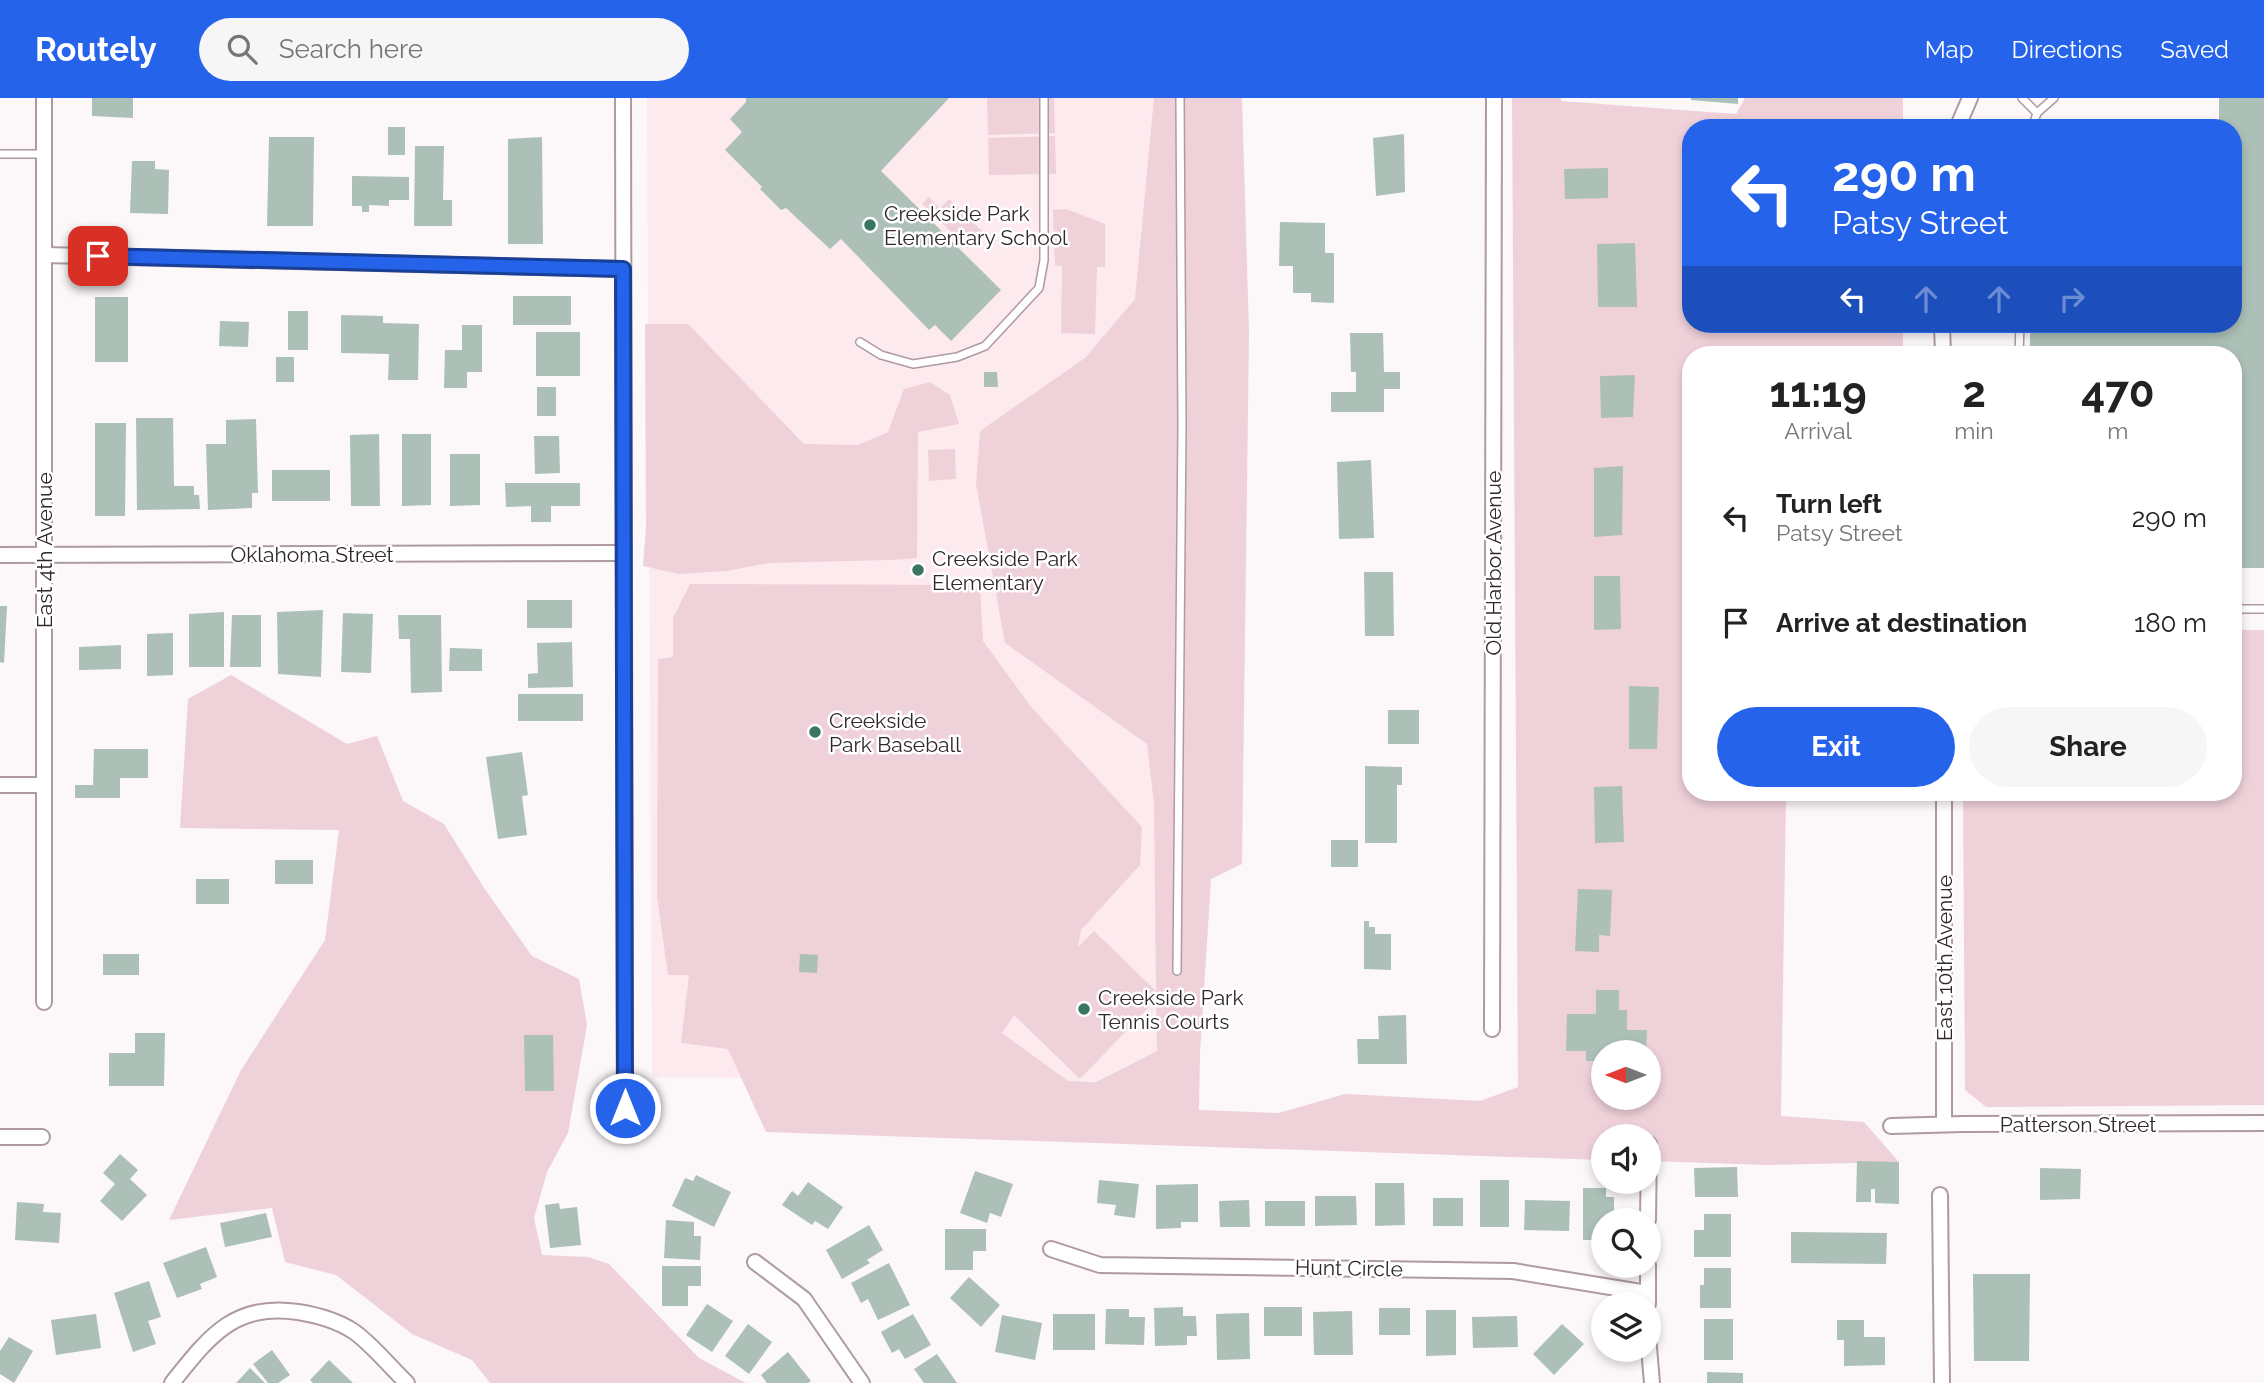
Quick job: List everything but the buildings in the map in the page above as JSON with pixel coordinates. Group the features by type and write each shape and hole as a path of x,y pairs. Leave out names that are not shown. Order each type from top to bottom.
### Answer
{"street":[{"name":"East 4th Avenue","path":"44,98 44,1003"},
{"path":"623,98 625,1108"},
{"name":"Old Harbor Avenue","path":"1492,1028 1494,98"},
{"path":"1961,119 1970,98"},
{"path":"44,255 623,269"},
{"name":"Oklahoma Street","path":"0,555 624,553"},
{"path":"0,785 44,786"},
{"name":"East 10th Avenue","path":"1944,801 1944,1124"},
{"name":"Patterson Street","path":"1891,1126 2264,1123"},
{"path":"0,1137 42,1137"},
{"path":"1940,1195 1942,1383"},
{"name":"Hunt Circle","path":"1051,1249 1100,1265 1513,1271 1617,1292"},
{"path":"755,1262 804,1298 862,1383"},
{"path":"172,1383 207,1339 240,1316 277,1308 321,1315 354,1331 407,1383"},
{"path":"1650,1362 1652,1383"}],"lane":[{"path":"860,342 881,355 913,364 957,357 985,346 1039,288 1044,260 1044,98"},
{"path":"1177,971 1182,426 1180,98"},
{"path":"2022,98 2037,113"},
{"path":"2035,119 2037,113 2054,98"},
{"path":"0,154 44,154"},
{"path":"2242,609 2264,609"}],"shaded area":[{"name":"Creekside Park Elementary","path":"647,98 1188,98 1184,1082 652,1077"},
{"path":"987,98 1054,98 1055,133 988,135"},
{"path":"1154,98 1242,98 1249,332 1242,864 1211,879 1199,1110 1279,1113 1345,1094 1480,1101 1518,1087 1512,98 1561,98 1561,101 1736,114 1745,98 1903,98 1903,119 1682,119 1682,333 1903,333 1903,346 1682,346 1682,801 1786,801 1781,1116 1864,1122 1899,1162 1768,1165 1661,1161 1661,1124 1591,1124 1591,1160 766,1132 728,1049 681,1043 689,975 668,975 657,897 658,659 673,657 673,618 690,584 980,585 983,641 1032,708 1142,827 1140,865 1081,930 1078,947 1094,931 1156,991 1154,804 1147,744 1005,643 976,484 980,431 1085,358 1135,299","holes":["1156,1000 1157,1051 1096,1082 1068,1081 1002,1033 1014,1015 1080,1079"]},
{"path":"1055,136 1056,174 989,175 988,138"},
{"path":"929,197 940,208 949,199 985,234 969,249 922,204"},
{"path":"1066,209 1105,224 1105,267 1097,267 1095,334 1061,333 1062,266 1055,265 1053,210"},
{"path":"645,324 688,324 804,444 858,445 888,432 904,389 930,382 950,395 959,424 918,432 917,558 768,563 727,571 679,574 643,566 646,527"},
{"path":"955,449 956,479 929,481 928,450"},
{"path":"2242,630 2264,630 2264,1105 1986,1107 1965,1090 1963,801 2242,801"},
{"path":"231,675 347,744 377,736 403,801 444,824 484,888 532,956 579,979 587,1025 568,1133 547,1172 534,1218 542,1255 588,1257 609,1264 699,1358 746,1383 490,1383 472,1360 412,1334 336,1275 285,1262 272,1208 169,1220 241,1070 325,940 339,830 180,828 188,699"}],"place":[{"name":"Creekside Park Elementary School","path":"870,225"},
{"name":"Creekside Park Elementary","path":"918,570"},
{"name":"Creekside Park Baseball","path":"815,732"},
{"name":"Creekside Park Tennis Courts","path":"1084,1009"}],"route":[{"path":"98,256 623,269 625,1108"}]}
